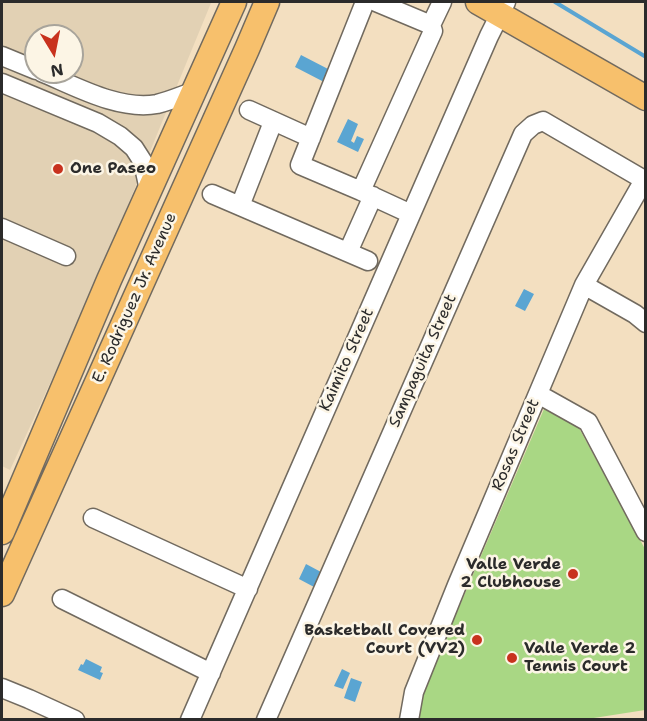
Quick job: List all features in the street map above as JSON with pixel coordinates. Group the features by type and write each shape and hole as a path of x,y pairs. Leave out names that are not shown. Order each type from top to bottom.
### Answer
{"main road":[{"name":"E. Rodriguez Jr. Avenue","path":"2,532 109,280 234,2"},
{"name":"E. Rodriguez Jr. Avenue","path":"2,594 267,2"},
{"path":"478,2 506,6 645,82"},
{"path":"506,6 645,98"},
{"path":"135,223 163,236"}],"street":[{"path":"365,2 300,165 411,214"},
{"path":"376,2 431,25"},
{"path":"348,252 367,193 433,31 431,25 442,2"},
{"name":"Kaimito Street","path":"190,720 489,36 506,6"},
{"path":"2,56 24,65"},
{"path":"2,83 98,123 120,136 134,148 144,162 149,190"},
{"path":"70,84 107,99 128,104 144,105 167,101 192,92"},
{"path":"98,123 107,99"},
{"path":"249,110 311,138"},
{"name":"Sampaguita Street","path":"266,720 523,134 533,125 543,121 645,181"},
{"path":"240,206 273,122"},
{"name":"Rosas Street","path":"409,720 414,693 457,585 584,285 645,181"},
{"path":"212,194 368,261"},
{"path":"2,228 66,256"},
{"path":"584,285 635,314 645,323"},
{"path":"538,394 588,422 645,532"},
{"path":"93,518 248,588"},
{"path":"62,599 211,673"},
{"path":"2,688 75,720"}],"shaded area":[{"path":"2,2 211,3 93,290 10,470 2,466"}],"green space":[{"path":"544,409 579,428 645,549 645,710 581,720 417,720 421,696"}],"water":[{"path":"301,55 330,70 324,82 295,67"},
{"path":"348,119 358,124 351,141 354,143 357,136 364,139 358,152 337,142"},
{"path":"524,289 534,294 525,311 515,306"},
{"path":"306,564 321,572 314,587 299,579"},
{"path":"86,659 102,667 100,672 103,673 100,680 78,670"},
{"path":"342,669 350,673 343,689 334,686"},
{"path":"351,678 362,682 355,702 344,698"}],"waterway":[{"path":"555,2 646,57"}],"place":[{"name":"One Paseo","path":"58,169"},
{"name":"Valle Verde 2 Clubhouse","path":"573,574"},
{"name":"Basketball Covered Court (VV2)","path":"477,640"},
{"name":"Valle Verde 2 Tennis Court","path":"512,658"}]}
